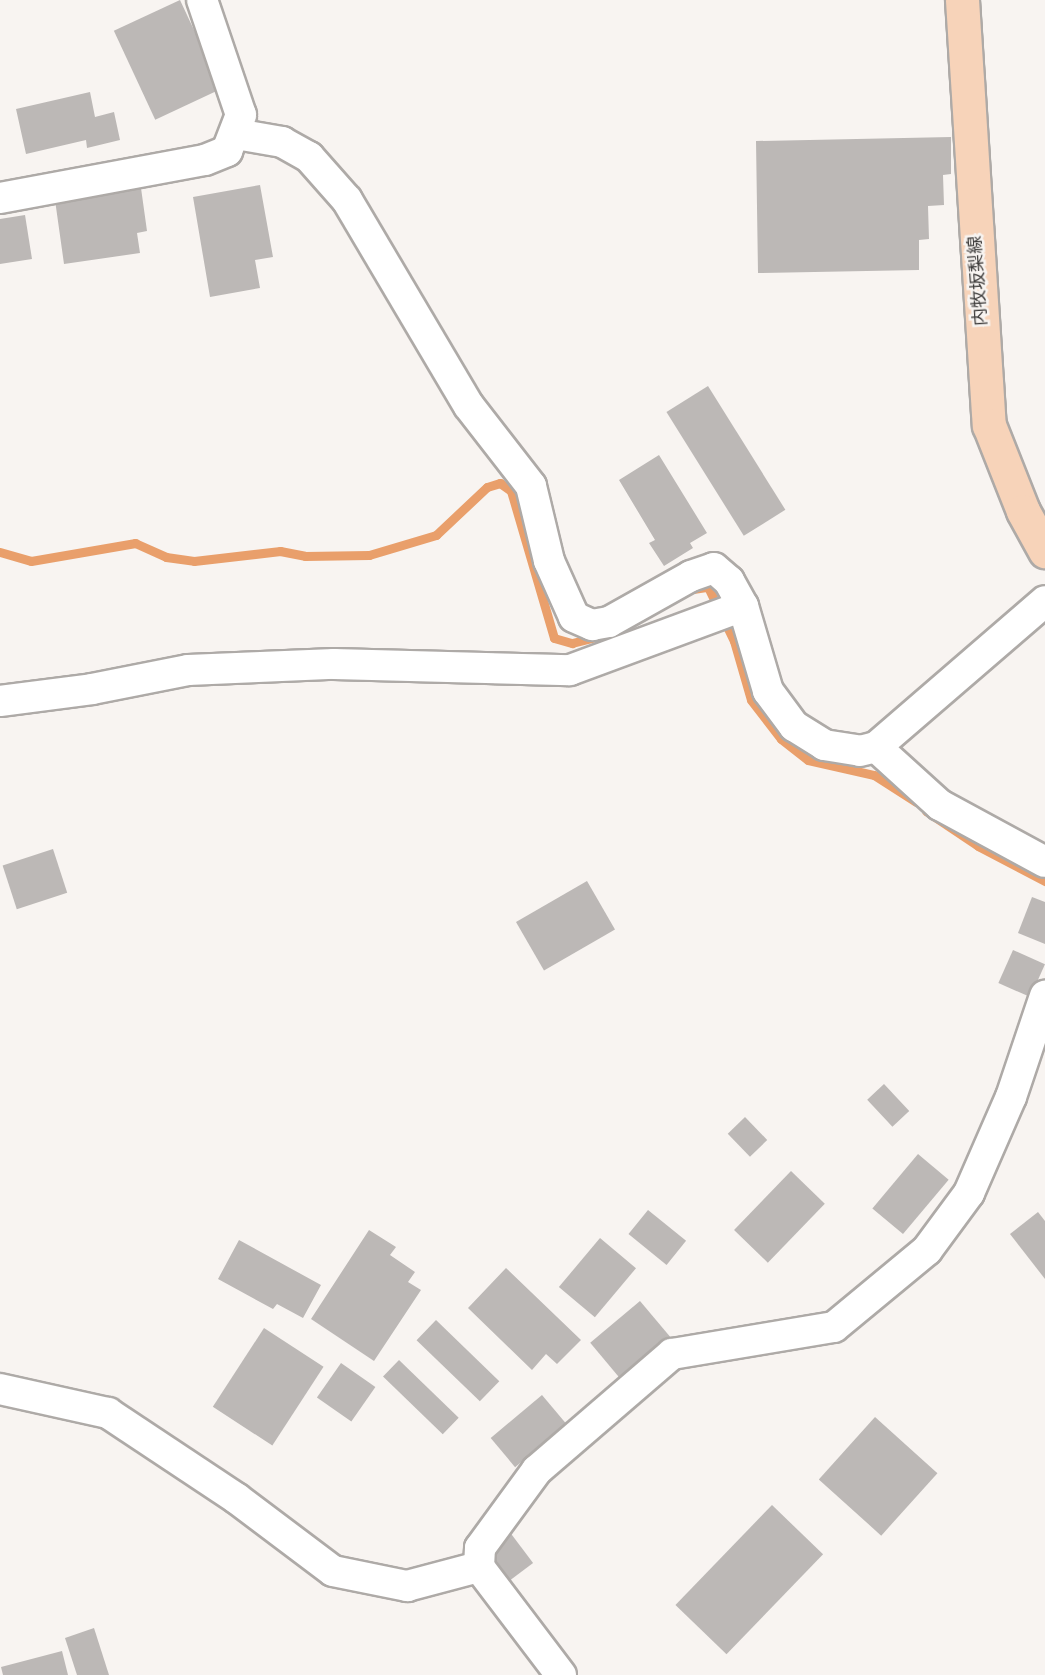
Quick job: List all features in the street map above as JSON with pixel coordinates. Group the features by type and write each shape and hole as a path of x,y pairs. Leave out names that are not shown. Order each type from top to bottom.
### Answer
{"main road":[{"name":"内牧坂梨線","path":"963,0 989,425 1023,511 1045,551"}],"street":[{"path":"0,198 205,160 227,151 236,134 241,115 202,0"},
{"path":"236,134 282,142 309,157 347,200 469,406 531,486 549,561 574,617 592,625 609,622 691,576 714,568 729,581 743,606 768,691 794,726 824,745 860,752 876,747 1045,601"},
{"path":"0,701 92,689 188,670 334,664 570,670 743,606"},
{"path":"876,747 940,805 1045,862"},
{"path":"561,1675 478,1567 480,1548 537,1470 672,1353 834,1327 927,1250 969,1193 1011,1097 1045,996"},
{"path":"0,1389 108,1413 236,1498 333,1570 407,1586 478,1567"}],"building":[{"path":"180,0 221,89 155,120 114,31"},
{"path":"90,92 95,117 114,112 120,140 87,148 86,140 26,154 16,109"},
{"path":"951,137 951,174 943,175 944,205 928,206 929,239 919,240 919,270 758,273 756,141"},
{"path":"260,185 273,257 255,260 260,288 210,297 193,197"},
{"path":"141,188 147,231 137,233 140,253 64,264 55,200"},
{"path":"25,215 32,259 0,264 0,219"},
{"path":"708,386 785,510 744,536 666,412"},
{"path":"659,455 707,533 690,543 693,548 664,566 649,543 655,540 619,480"},
{"path":"53,849 67,893 17,909 3,865"},
{"path":"587,881 615,929 544,970 516,922"},
{"path":"1032,897 1045,902 1045,944 1018,933"},
{"path":"1013,950 1045,964 1030,997 998,983"},
{"path":"884,1084 909,1111 892,1127 867,1100"},
{"path":"745,1117 767,1140 750,1157 728,1134"},
{"path":"918,1154 949,1180 903,1234 872,1208"},
{"path":"791,1171 825,1204 768,1263 734,1230"},
{"path":"648,1210 686,1241 667,1265 628,1234"},
{"path":"1038,1212 1045,1221 1045,1279 1010,1234"},
{"path":"369,1230 396,1247 390,1255 415,1272 408,1282 421,1290 374,1361 311,1319"},
{"path":"600,1238 636,1268 595,1317 559,1287"},
{"path":"239,1240 321,1285 303,1318 277,1304 273,1309 218,1279"},
{"path":"506,1268 581,1340 557,1364 546,1354 532,1370 468,1308"},
{"path":"640,1301 674,1342 624,1383 590,1343"},
{"path":"436,1320 499,1381 480,1401 417,1340"},
{"path":"264,1328 324,1367 272,1446 213,1407"},
{"path":"399,1360 459,1418 443,1434 383,1377"},
{"path":"341,1363 375,1387 351,1421 317,1397"},
{"path":"542,1395 566,1424 515,1467 491,1438"},
{"path":"875,1417 937,1473 881,1536 819,1479"},
{"path":"772,1505 823,1554 727,1654 675,1605"},
{"path":"509,1531 533,1563 509,1581 485,1549"},
{"path":"94,1628 109,1675 77,1675 65,1638"},
{"path":"62,1651 68,1675 3,1675 1,1667"}],"waterway":[{"path":"0,552 31,561 135,543 166,557 194,561 280,551 305,556 369,555 436,535 487,487 500,483 511,491 554,638 572,643 603,635"},
{"path":"693,589 708,587 734,641 751,700 781,739 808,760 874,775 916,802"},
{"path":"926,811 978,846 1045,881"}]}
